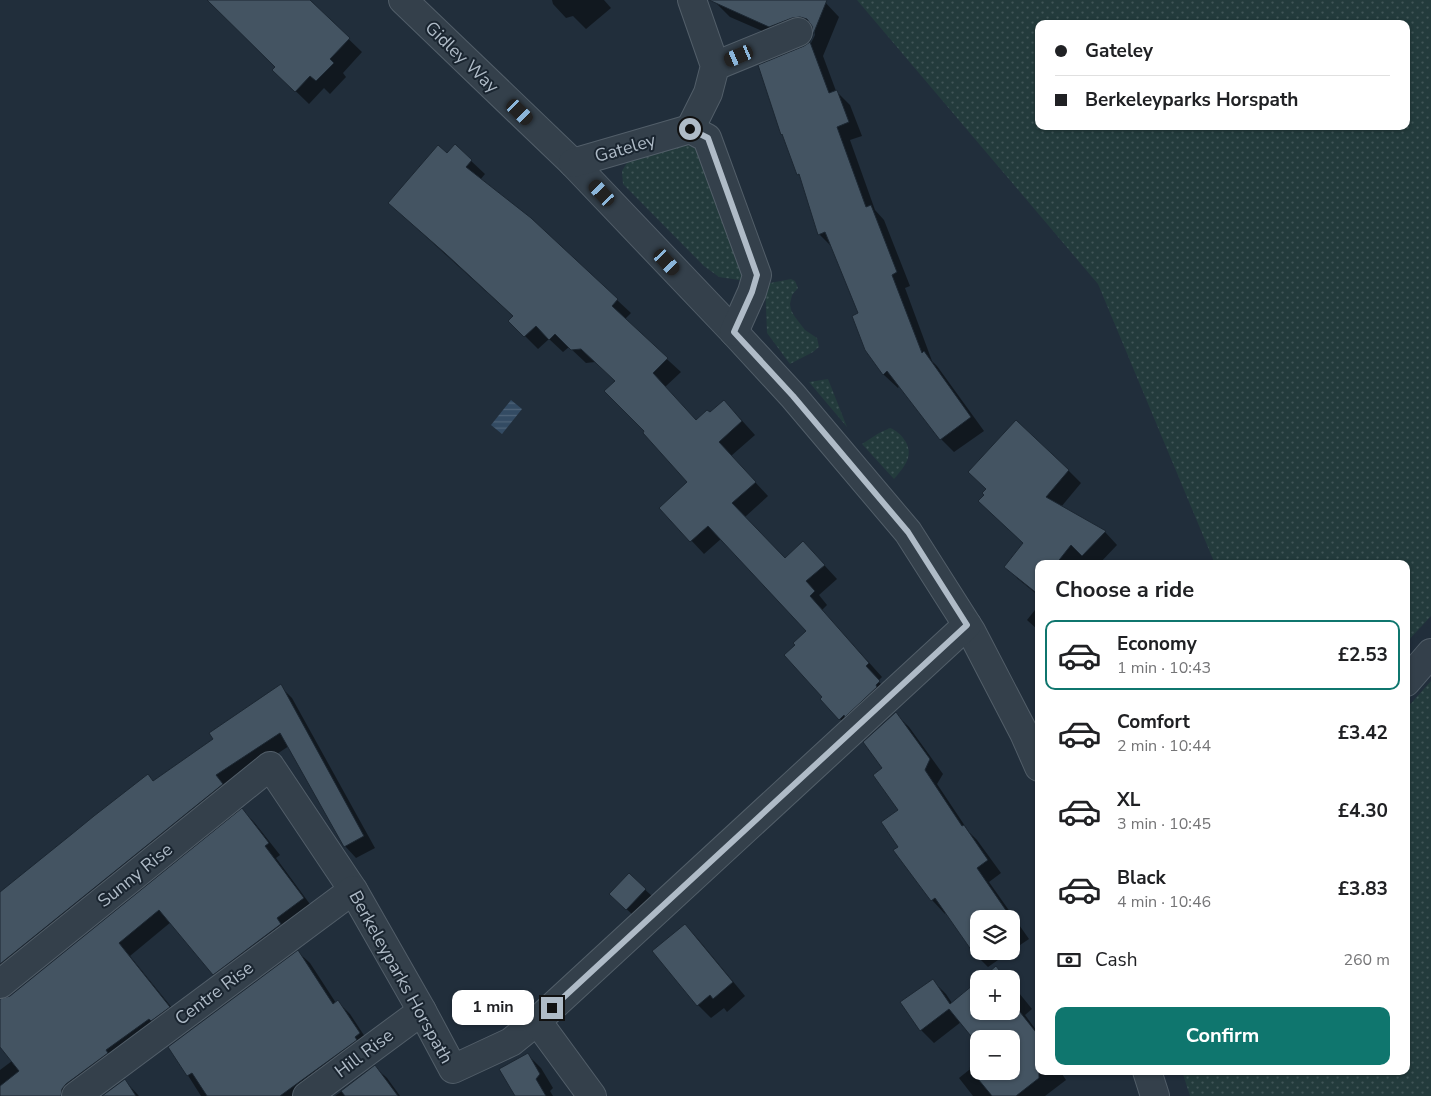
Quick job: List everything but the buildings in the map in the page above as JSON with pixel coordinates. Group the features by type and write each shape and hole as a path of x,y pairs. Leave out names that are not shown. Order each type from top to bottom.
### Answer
{"street":[{"name":"Gidley Way","path":"403,0 573,163 734,332 793,396 908,532 967,625 1024,733 1035,758"},
{"path":"692,0 715,66 708,93 690,129 708,138 757,275 752,292 734,332"},
{"path":"715,66 798,32"},
{"name":"Gateley","path":"573,163 690,129"},
{"name":"Berkeleyparks Horspath","path":"270,766 353,890 453,1069 510,1042 537,1021 967,625"},
{"path":"1410,678 1431,654"},
{"name":"Sunny Rise","path":"0,984 270,766"},
{"name":"Centre Rise","path":"76,1096 353,890"},
{"name":"Hill Rise","path":"307,1096 422,1011"},
{"path":"537,1021 592,1096"},
{"path":"1148,1075 1155,1096"}],"green space":[{"path":"857,0 1431,0 1431,616 1410,639 1410,560 1213,560 1098,284"},
{"path":"677,143 703,149 746,281 719,277 704,266 623,184 622,171 628,161"},
{"path":"791,279 795,281 798,288 792,295 791,310 805,330 817,338 819,347 790,364 767,333 765,284"},
{"path":"828,379 847,427 809,382"},
{"path":"890,428 905,440 909,453 906,463 894,479 862,444"},
{"path":"1431,681 1431,1096 1190,1096 1183,1075 1410,1075 1410,705"}],"water":[{"path":"511,400 522,409 502,434 491,425"}],"route":[{"path":"552,1008 967,625 908,532 793,396 734,332 752,292 757,275 708,138 690,129"}]}
